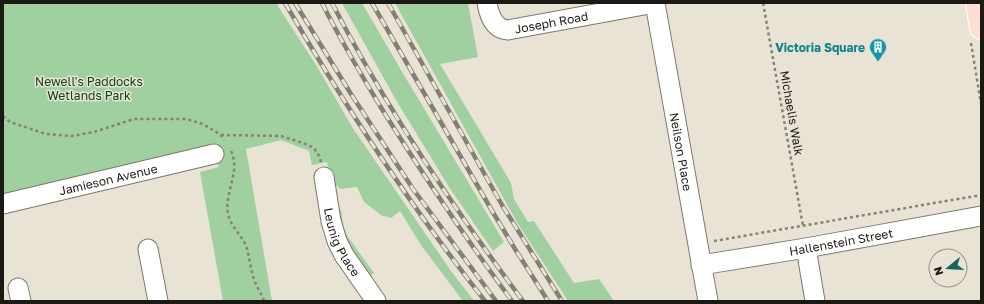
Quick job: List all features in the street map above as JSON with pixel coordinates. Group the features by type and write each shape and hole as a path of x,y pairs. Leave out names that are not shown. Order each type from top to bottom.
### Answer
{"main road":[{"path":"976,35 977,3"}],"street":[{"name":"Joseph Road","path":"487,3 490,16 495,24 508,30 655,3"},
{"name":"Neilson Place","path":"655,3 708,301"},
{"name":"Jamieson Avenue","path":"3,204 214,154"},
{"name":"Leunig Place","path":"324,177 331,221 337,241 344,255 376,301"},
{"name":"Hallenstein Street","path":"701,266 981,216"},
{"path":"806,248 815,301"},
{"path":"148,249 158,301"}],"path":[{"name":"Michaelis Walk","path":"763,3 803,226"},
{"path":"976,35 981,104"},
{"path":"221,135 281,136 303,143 314,148 320,156 324,177"},
{"path":"697,244 981,195"}],"green space":[{"name":"Newell's Paddocks Wetlands Park","path":"3,3 276,3 316,65 354,130 451,271 474,301 463,301 421,245 400,211 391,218 381,215 364,202 357,187 341,189 331,182 327,162 312,165 309,151 281,140 246,149 272,301 223,301 200,172 219,167 213,144 187,152 3,195"},
{"path":"342,3 362,3 504,242 493,251 449,187 396,100"},
{"path":"395,3 468,3 478,57 440,64 511,183 514,199 528,222 534,221 574,283 599,279 614,301 568,301 518,224"},
{"path":"341,210 344,228 348,237 374,273 369,277 349,251 336,211"}],"railway":[{"path":"285,3 331,80 405,193 485,301"},
{"path":"295,3 351,94 413,189 496,301"},
{"path":"322,3 352,59 400,138 463,232 512,301"},
{"path":"332,3 397,118 421,156 523,301"},
{"path":"372,3 491,209 548,301"},
{"path":"388,3 502,205 562,301"}],"place":[{"name":"Victoria Square","path":"878,62"}]}
